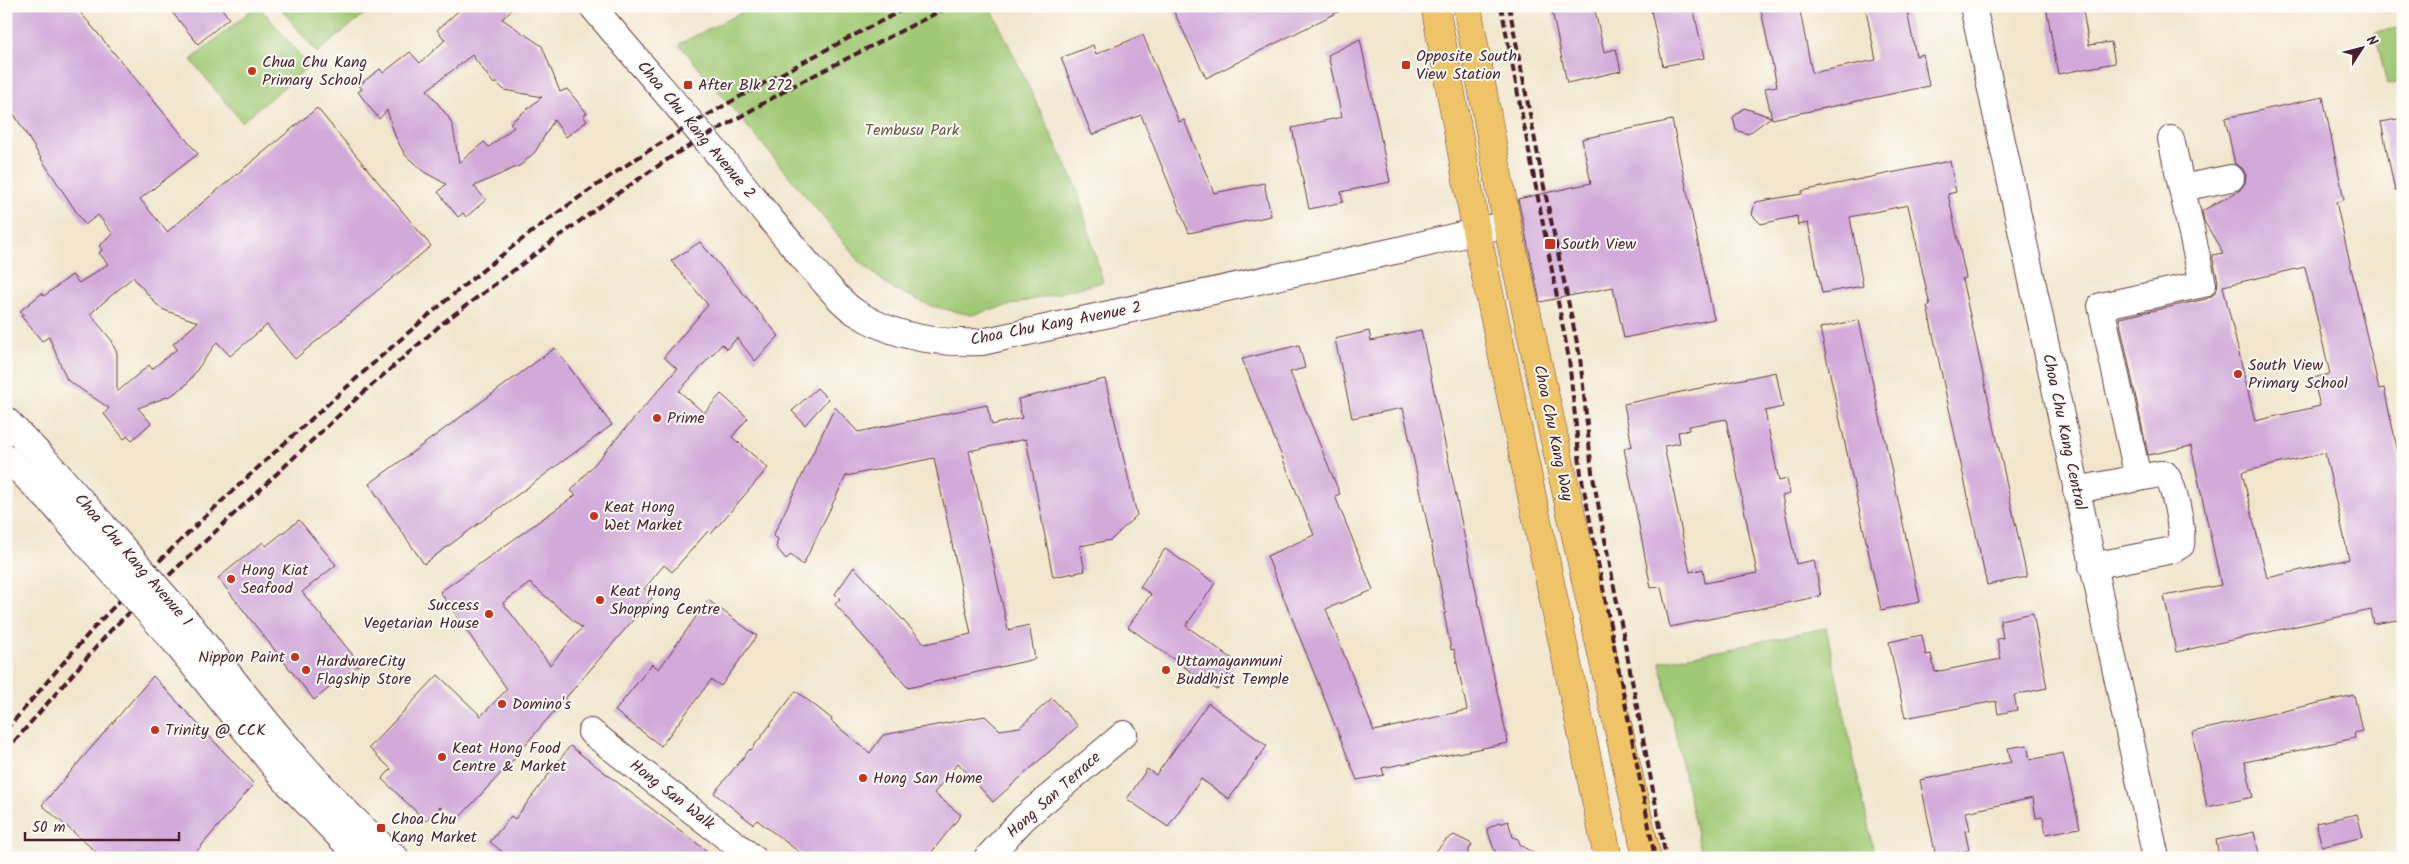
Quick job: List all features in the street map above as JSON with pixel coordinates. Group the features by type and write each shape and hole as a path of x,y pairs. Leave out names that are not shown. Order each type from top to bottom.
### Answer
{"main road":[{"name":"Choa Chu Kang Way","path":"1434,6 1476,230 1608,858"},
{"name":"Choa Chu Kang Way","path":"1467,6 1507,224 1647,858"}],"street":[{"name":"Choa Chu Kang Avenue 2","path":"592,6 784,236 842,301 855,312 878,324 920,338 951,342 982,342 1399,250 1507,224"},
{"name":"Choa Chu Kang Central","path":"1973,6 2156,858"},
{"path":"2138,478 2101,306 2203,284 2171,139"},
{"path":"2182,188 2231,178"},
{"name":"Choa Chu Kang Avenue 1","path":"6,420 48,462 94,534 182,633 366,832 396,858"},
{"name":"Choa Chu Kang Avenue 1","path":"6,457 54,505 94,534"},
{"path":"2076,490 2165,474 2170,480 2182,536 2181,545 2173,550 2092,566"},
{"name":"Choa Chu Kang Avenue 1","path":"182,633 284,778 360,858"},
{"name":"Hong San Walk","path":"591,732 753,858"},
{"name":"Hong San Terrace","path":"988,858 1024,818 1124,734"}],"green space":[{"path":"256,6 259,6 309,66 242,122 191,60"},
{"path":"279,6 374,6 317,53"},
{"name":"Tembusu Park","path":"754,6 990,6 1076,186 1103,282 971,315 931,306 890,287 861,263 679,44"},
{"path":"2403,27 2403,81 2387,85 2375,32"},
{"path":"1826,628 1875,858 1702,858 1660,662"}],"building":[{"path":"6,6 75,6 198,154 140,199 167,232 317,108 431,246 295,359 267,325 230,356 217,342 186,385 172,395 138,408 151,423 132,440 128,436 124,439 104,414 109,408 67,380 49,337 42,341 21,316 24,314 20,311 42,293 44,296 72,275 79,283 108,264 99,253 102,250 99,246 113,234 98,215 85,225 6,101","holes":["133,277 156,304 164,310 198,322 173,344 177,349 152,369 149,365 117,392 117,353 113,342 90,314"]},
{"path":"167,6 220,6 229,18 198,44"},
{"path":"464,6 515,6 502,19 542,46 560,92 567,89 587,113 583,116 587,121 566,137 554,120 535,152 521,165 474,186 486,200 466,217 463,213 458,217 438,192 446,184 424,172 405,155 395,136 387,110 379,119 358,92 362,89 359,85 380,69 383,73 410,52 420,63 445,40 437,30","holes":["472,55 494,84 496,82 504,90 542,97 510,123 514,127 489,147 484,142 459,163 453,127 449,118 427,90"]},
{"path":"1171,6 1350,6 1206,78"},
{"path":"1551,6 1594,6 1604,52 1616,49 1621,71 1567,83"},
{"path":"1650,6 1693,6 1704,58 1663,66"},
{"path":"1760,6 1799,6 1812,73 1876,60 1865,6 1906,6 1916,56 1923,54 1929,86 1772,119 1765,88 1777,86"},
{"path":"2046,6 2082,6 2089,45 2111,42 2115,63 2058,74"},
{"path":"1143,35 1179,122 1184,120 1214,193 1264,183 1271,216 1189,233 1141,115 1092,135 1061,58 1093,45 1096,54"},
{"path":"1360,39 1390,182 1341,192 1343,202 1309,209 1292,128 1342,117 1328,55"},
{"path":"2323,97 2344,200 2336,202 2379,389 2384,388 2403,476 2403,619 2374,624 2371,610 2176,652 2164,596 2221,585 2191,446 2148,455 2119,318 2206,299 2213,295 2217,289 2218,281 2212,255 2223,253 2204,221 2202,211 2240,190 2245,183 2246,175 2242,168 2235,164 2225,118","holes":["2305,267 2330,374 2313,378 2320,406 2255,421 2223,286","2325,453 2349,559 2267,578 2242,472"]},
{"path":"1744,108 1771,117 1748,134 1736,130 1733,117"},
{"path":"2403,118 2403,190 2395,191 2381,122"},
{"path":"1672,120 1714,319 1624,338 1613,287 1540,302 1518,199 1591,183 1582,139"},
{"path":"1950,161 1956,192 1948,194 1966,278 1962,279 2027,577 1987,585 1927,306 1930,306 1908,205 1850,217 1863,286 1822,293 1808,223 1798,225 1797,216 1761,224 1752,215 1755,202 1802,194 1802,191"},
{"name":"Keat Hong Shopping Centre","path":"700,242 779,336 755,361 737,338 727,349 722,344 679,391 704,413 721,394 748,418 732,437 768,468 711,534 708,531 672,572 664,565 644,589 653,597 520,753 455,822 440,807 426,821 382,779 391,769 369,748 438,675 481,716 507,689 440,592 576,495 571,491 677,369 664,357 708,305 671,261","holes":["530,583 582,628 550,665 503,603"]},
{"path":"1859,320 1920,602 1881,610 1820,328"},
{"path":"1421,330 1508,743 1382,768 1384,775 1357,780 1267,556 1314,535 1242,359 1299,345 1305,368 1290,372 1340,494 1335,496 1373,590 1326,609 1374,731 1467,710 1454,649 1451,650 1444,613 1446,613 1403,408 1352,418 1335,339 1369,331 1371,341"},
{"path":"555,348 612,425 424,564 369,484"},
{"path":"1776,372 1783,407 1765,411 1779,481 1787,479 1790,494 1782,496 1796,564 1814,560 1821,596 1670,627 1661,587 1651,588 1624,448 1632,446 1624,404","holes":["1726,419 1757,573 1705,583 1703,569 1690,572 1664,446 1680,443 1678,432 1689,430 1689,426"]},
{"path":"1105,379 1137,515 1111,540 1080,546 1085,571 1053,577 1026,439 969,451 1008,630 1029,625 1035,659 908,688 835,604 840,599 835,594 854,567 925,644 971,634 934,458 846,476 803,565 791,555 786,559 776,547 778,539 773,536 835,407 858,432 987,405 992,425 1022,418 1018,399"},
{"path":"817,388 828,399 805,425 792,411"},
{"path":"299,520 336,565 302,592 360,664 314,700 218,578 263,542 266,546"},
{"path":"1165,549 1215,583 1186,626 1237,662 1217,690 1128,627 1151,594 1140,587"},
{"path":"708,600 757,636 721,686 711,680 661,746 615,711 652,664 659,669"},
{"path":"2033,613 2047,688 2014,695 2017,710 1998,714 1996,701 1905,718 1889,642 1922,635 1926,655 1931,654 1935,672 2001,659 1997,639 2003,638 2000,620"},
{"name":"Trinity @ CCK","path":"153,676 254,784 191,858 103,858 42,805"},
{"path":"796,691 832,719 831,721 870,753 883,735 985,716 1000,730 1020,727 1052,698 1078,726 993,802 958,763 934,793 961,815 927,858 807,858 757,820 753,824 714,793 751,750"},
{"path":"2354,695 2362,731 2354,733 2355,738 2245,762 2253,797 2207,807 2192,732"},
{"path":"1208,703 1267,746 1229,799 1201,779 1168,827 1127,799 1147,769 1156,775"},
{"path":"2027,745 2030,760 2063,753 2080,828 2046,834 2043,817 2036,818 2033,798 1966,812 1970,830 1965,831 1969,850 1936,857 1920,780 2011,762 2008,748"},
{"path":"570,746 716,858 510,858 490,842 511,816 515,819"},
{"path":"2357,814 2363,837 2322,847 2316,823"},
{"path":"1508,821 1513,837 1540,858 1497,858 1487,829 1500,822 1501,824"},
{"path":"2254,832 2260,858 2219,858 2216,840"},
{"path":"1454,835 1472,844 1465,858 1430,858 1446,840"}],"railway":[{"path":"6,730 102,619 185,537 269,457 360,375 494,261 564,208 675,134 752,90 910,6"},
{"path":"6,751 111,630 356,399 444,322 611,198 677,153 795,85 950,6"},
{"path":"1501,6 1569,359 1581,474 1655,858"},
{"path":"1509,6 1544,187 1580,357 1592,472 1666,858"}],"place":[{"name":"Opposite South View Station","path":"1406,65"},
{"name":"Chua Chu Kang Primary School","path":"252,71"},
{"name":"After Blk 272","path":"688,85"},
{"name":"South View","path":"1550,244"},
{"name":"South View Primary School","path":"2238,374"},
{"name":"Prime","path":"657,418"},
{"name":"Keat Hong Wet Market","path":"594,516"},
{"name":"Hong Kiat Seafood","path":"231,579"},
{"name":"Keat Hong Shopping Centre","path":"600,600"},
{"name":"Success Vegetarian House","path":"489,614"},
{"name":"Nippon Paint","path":"295,657"},
{"name":"HardwareCity Flagship Store","path":"306,670"},
{"name":"Uttamayanmuni Buddhist Temple","path":"1166,670"},
{"name":"Domino's","path":"502,704"},
{"name":"Trinity @ CCK","path":"155,730"},
{"name":"Keat Hong Food Centre & Market","path":"442,757"},
{"name":"Hong San Home","path":"863,778"},
{"name":"Choa Chu Kang Market","path":"381,828"}]}
